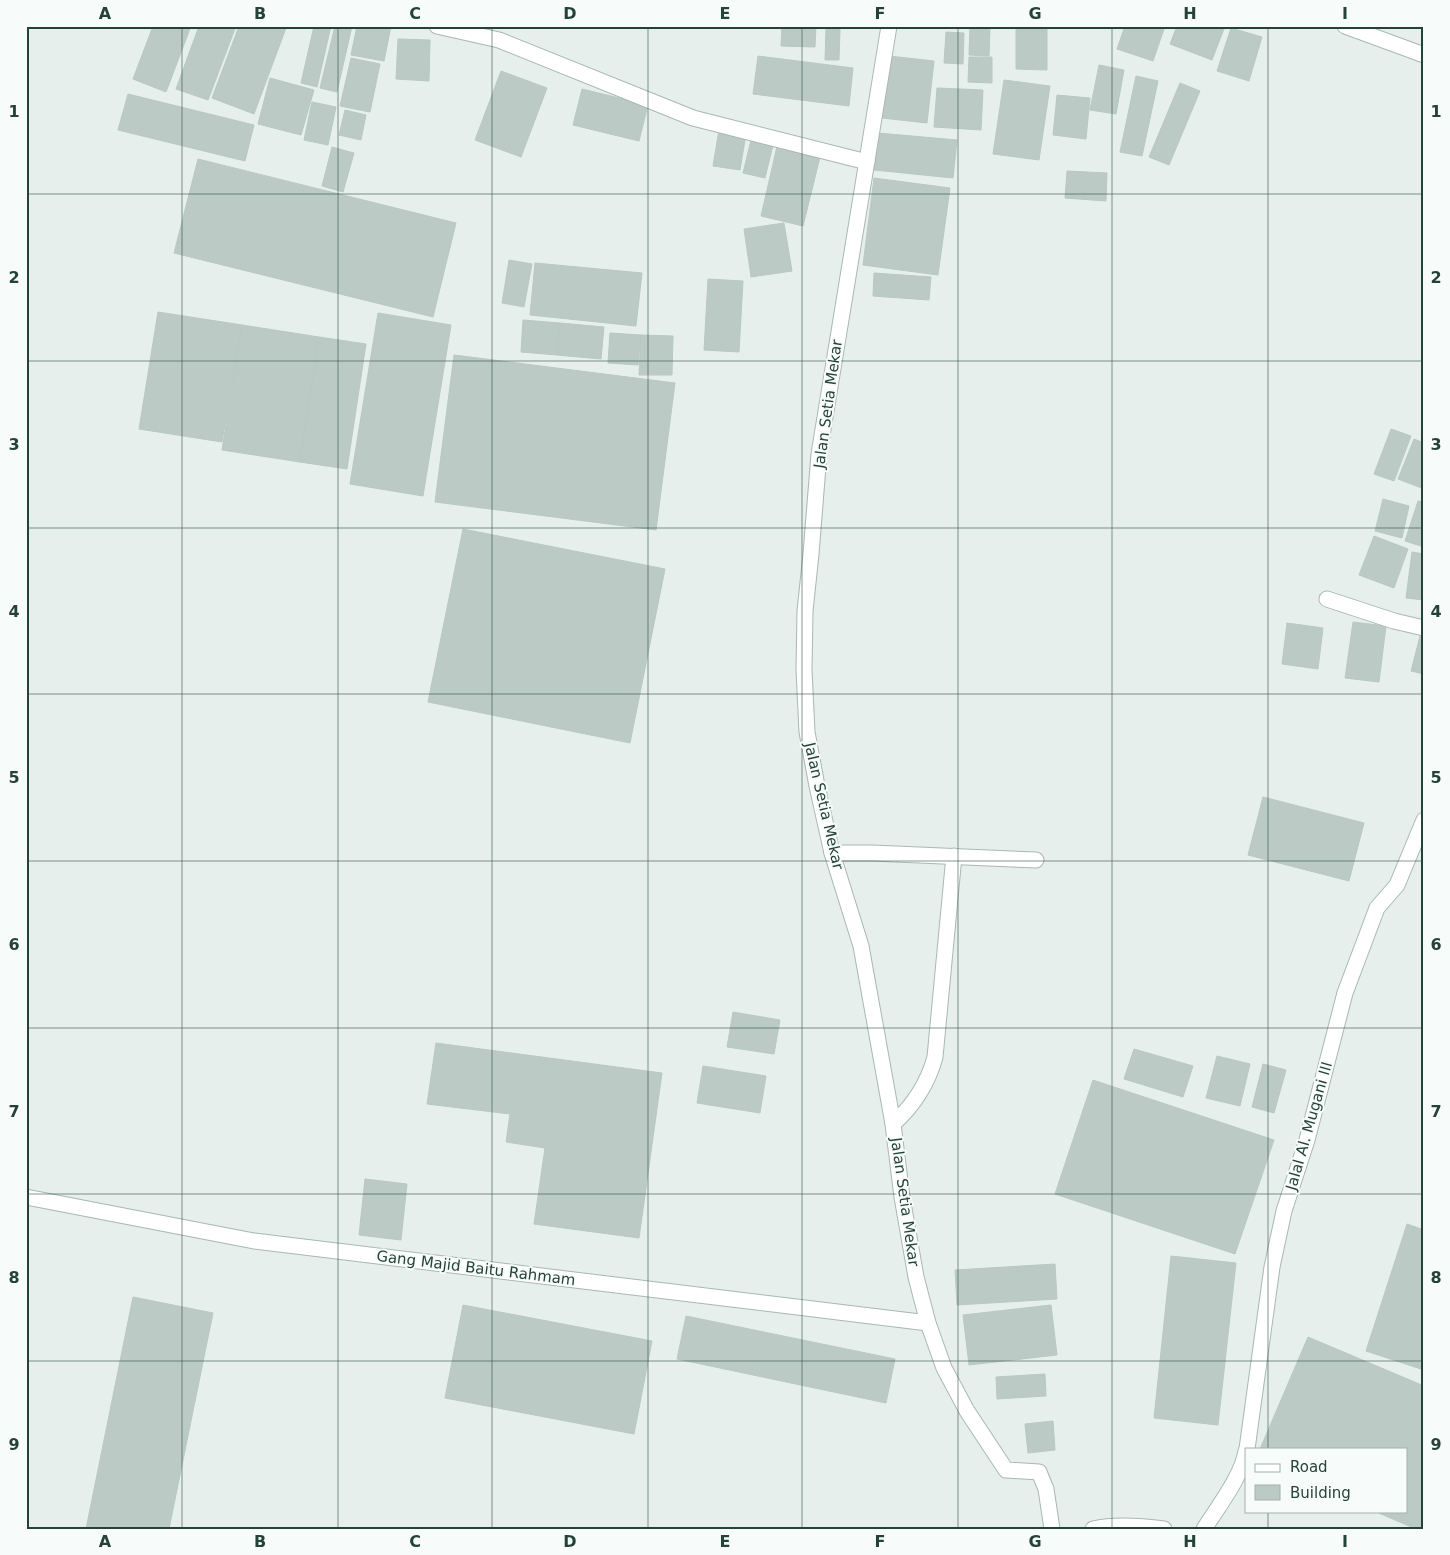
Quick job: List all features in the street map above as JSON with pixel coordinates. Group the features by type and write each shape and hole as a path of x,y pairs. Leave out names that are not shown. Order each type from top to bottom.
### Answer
{"street":[{"path":"437,26 499,40 693,118 867,162"},
{"name":"Jalan Setia Mekar","path":"889,26 819,454 805,612 804,670 807,732 832,853 861,946 893,1124 902,1197 916,1277 928,1323 944,1368 967,1411 1006,1470 1039,1472 1046,1489 1052,1529"},
{"path":"1345,26 1424,55"},
{"path":"1327,598 1394,621 1424,628"},
{"name":"Jalal Al. Mugani III","path":"1246,1448 1272,1267 1284,1211 1307,1140 1345,993 1377,908 1396,885 1424,820"},
{"path":"832,853 1036,860"},
{"path":"893,1124 906,1112 930,1076 935,1057 954,856"},
{"name":"Gang Majid Baitu Rahmam","path":"26,1197 254,1241 928,1323"},
{"name":"Jalal Al. Mugani III","path":"1204,1529 1232,1485 1245,1458"},
{"path":"1093,1529 1134,1526 1164,1529"}],"building":[{"path":"153,26 191,26 166,92 133,79"},
{"path":"199,26 236,26 208,100 176,89"},
{"path":"239,26 280,26 286,28 254,114 212,98"},
{"path":"314,26 331,26 317,87 301,83"},
{"path":"335,26 352,26 337,92 320,88"},
{"path":"357,26 391,26 384,61 351,55"},
{"path":"782,26 816,26 815,47 781,46"},
{"path":"970,26 990,27 989,56 969,55"},
{"path":"1016,26 1047,26 1047,70 1016,69"},
{"path":"1125,26 1165,26 1153,61 1117,49"},
{"path":"1177,26 1225,26 1212,60 1170,44"},
{"path":"826,28 840,29 839,60 825,60"},
{"path":"1231,28 1262,37 1249,81 1217,71"},
{"path":"946,32 964,33 963,64 944,63"},
{"path":"398,39 430,40 429,81 396,79"},
{"path":"758,56 853,68 849,106 753,94"},
{"path":"889,56 934,61 927,123 882,118"},
{"path":"969,57 992,57 992,83 968,82"},
{"path":"351,58 380,64 370,112 340,106"},
{"path":"1099,65 1124,70 1116,114 1090,110"},
{"path":"501,71 547,88 521,157 475,140"},
{"path":"1136,76 1158,81 1142,156 1120,152"},
{"path":"270,78 314,90 301,135 258,124"},
{"path":"1004,80 1050,86 1039,160 993,154"},
{"path":"1180,83 1200,91 1169,165 1149,157"},
{"path":"937,88 983,90 981,130 934,127"},
{"path":"582,89 648,105 639,141 573,125"},
{"path":"128,94 254,125 245,161 118,130"},
{"path":"1057,95 1090,98 1086,139 1053,135"},
{"path":"312,102 336,107 328,145 304,140"},
{"path":"345,110 366,115 361,140 339,135"},
{"path":"719,130 746,134 740,170 713,166"},
{"path":"878,133 957,140 953,178 874,170"},
{"path":"752,136 774,141 765,178 743,173"},
{"path":"778,142 821,153 803,226 761,216"},
{"path":"332,147 354,153 343,192 322,186"},
{"path":"198,159 456,223 433,317 174,253"},
{"path":"1067,171 1107,173 1106,201 1065,198"},
{"path":"874,178 950,188 938,275 863,265"},
{"path":"784,223 792,271 751,277 744,229"},
{"path":"509,260 532,264 524,307 502,303"},
{"path":"535,263 642,273 636,326 530,315"},
{"path":"874,273 931,277 929,300 873,296"},
{"path":"708,279 743,281 739,352 704,350"},
{"path":"158,312 242,325 222,442 139,429"},
{"path":"378,313 451,325 423,496 350,484"},
{"path":"523,320 560,323 557,355 521,352"},
{"path":"560,323 604,327 601,359 557,355"},
{"path":"242,325 319,337 300,462 222,450"},
{"path":"610,333 641,335 638,365 608,363"},
{"path":"641,335 673,336 672,375 639,375"},
{"path":"319,337 366,344 347,469 300,462"},
{"path":"454,355 675,383 656,530 435,502"},
{"path":"1391,429 1411,436 1394,481 1374,474"},
{"path":"1414,439 1424,443 1424,489 1398,479"},
{"path":"1383,499 1409,506 1402,538 1375,531"},
{"path":"1418,501 1424,502 1424,547 1405,541"},
{"path":"463,529 665,569 630,743 428,702"},
{"path":"1374,536 1408,549 1394,588 1359,575"},
{"path":"1412,552 1424,554 1424,600 1406,598"},
{"path":"1353,622 1386,626 1379,682 1345,678"},
{"path":"1287,623 1323,628 1318,669 1282,664"},
{"path":"1420,636 1424,637 1424,674 1411,671"},
{"path":"1263,797 1364,823 1349,881 1248,855"},
{"path":"733,1012 780,1020 774,1054 727,1047"},
{"path":"436,1043 662,1073 639,1238 534,1224 545,1148 506,1142 510,1114 427,1104"},
{"path":"1134,1049 1193,1066 1183,1097 1124,1079"},
{"path":"1217,1056 1250,1064 1240,1106 1206,1098"},
{"path":"1263,1064 1286,1070 1274,1113 1252,1107"},
{"path":"703,1066 766,1076 760,1113 697,1103"},
{"path":"1093,1080 1274,1140 1235,1254 1055,1194"},
{"path":"365,1179 407,1184 401,1240 359,1235"},
{"path":"1407,1224 1424,1230 1424,1370 1366,1351"},
{"path":"1171,1256 1236,1263 1218,1425 1154,1418"},
{"path":"1055,1264 1057,1299 957,1305 955,1270"},
{"path":"133,1297 213,1313 169,1529 86,1529"},
{"path":"463,1305 652,1341 634,1434 445,1398"},
{"path":"1051,1305 1057,1355 969,1365 963,1315"},
{"path":"686,1316 895,1359 886,1403 677,1359"},
{"path":"1308,1337 1424,1386 1424,1529 1416,1529 1376,1512 1408,1512 1408,1448 1260,1448"},
{"path":"1045,1374 1046,1396 997,1399 996,1377"},
{"path":"1053,1421 1055,1450 1028,1453 1025,1424"}]}
